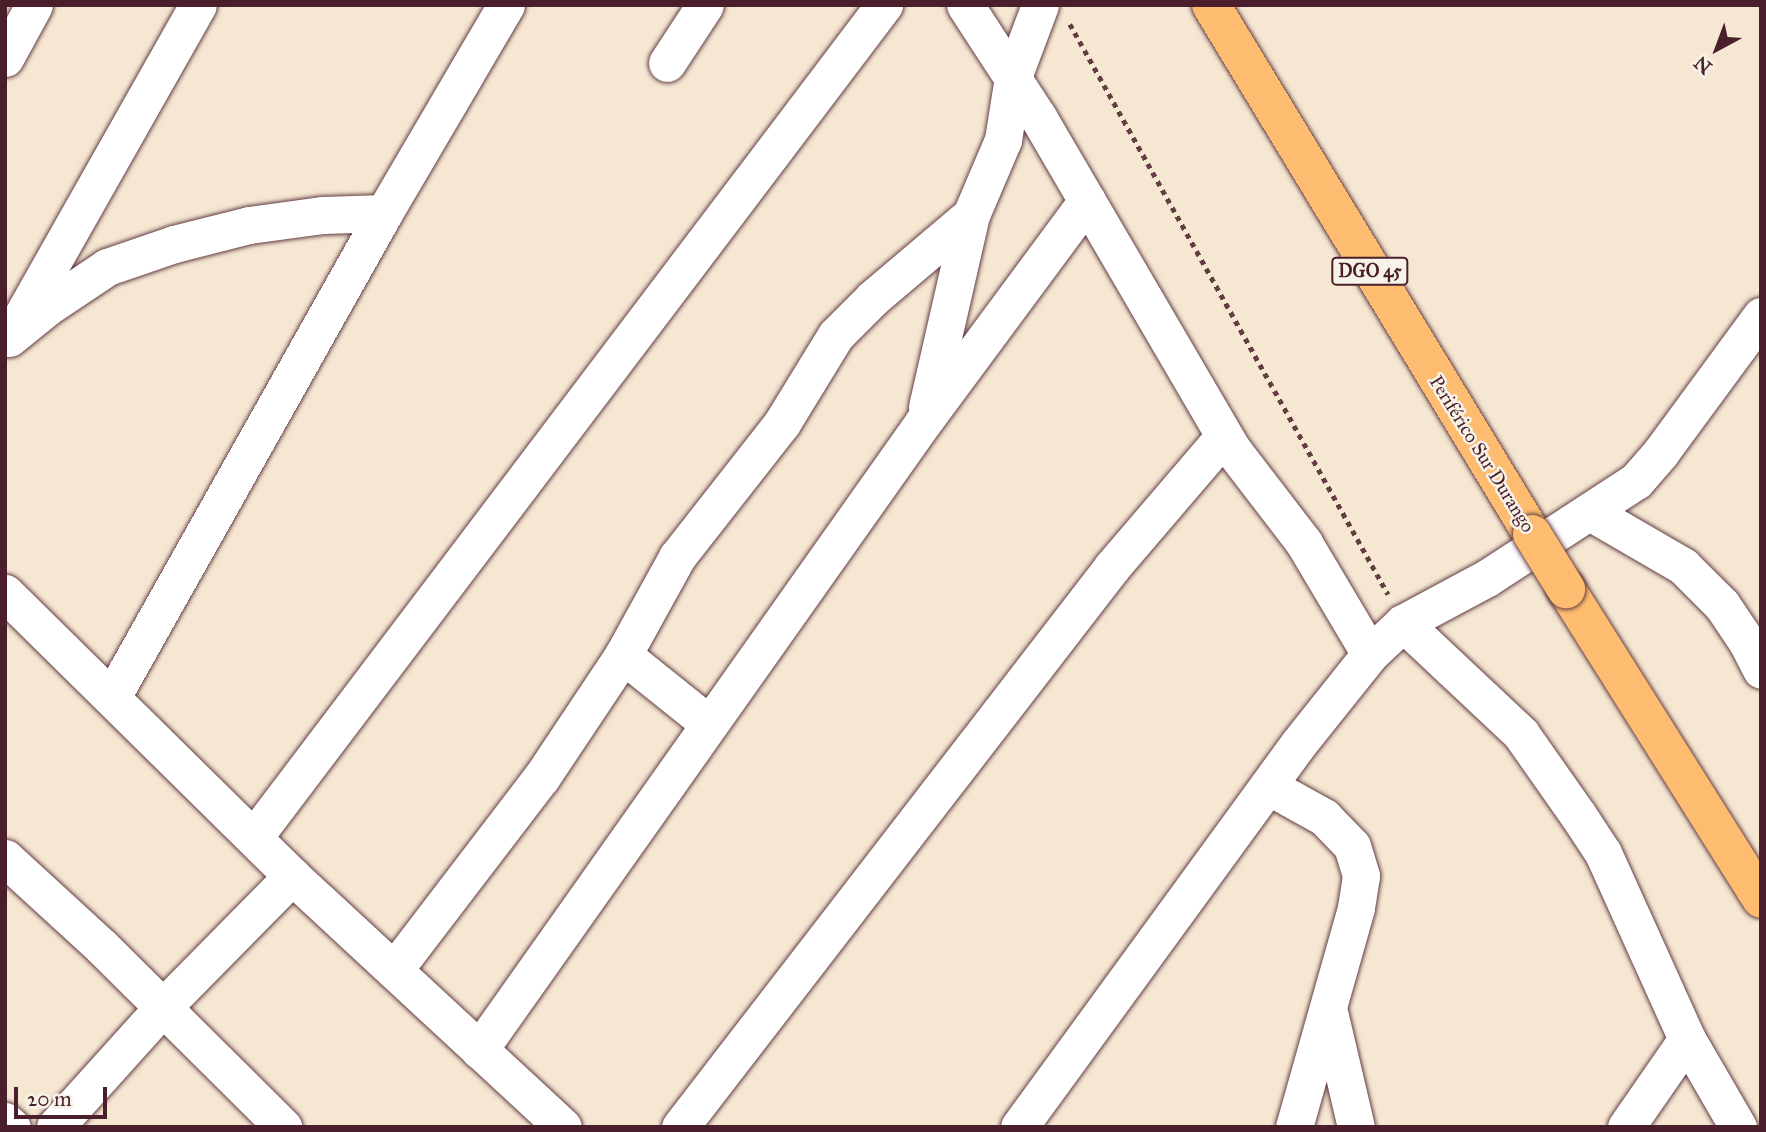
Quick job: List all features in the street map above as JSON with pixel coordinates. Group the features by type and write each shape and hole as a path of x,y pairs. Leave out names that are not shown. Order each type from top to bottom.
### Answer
{"highway":[{"name":"Periférico Sur Durango","path":"1211,5 1532,534 1761,899"}],"street":[{"path":"5,58 34,5"},
{"path":"7,342 198,5"},
{"path":"112,697 384,213 506,5"},
{"path":"254,837 544,450 884,5"},
{"path":"965,5 1013,77 1224,436 1304,543 1370,654"},
{"path":"667,63 699,7"},
{"path":"924,421 971,215 1003,139 1013,77 1053,11"},
{"path":"480,1050 924,421 1087,201"},
{"path":"7,342 46,308 107,267 174,244 249,225 323,215 384,213"},
{"path":"394,970 541,778 623,655 677,556 782,423 836,335 873,298 971,215"},
{"path":"1019,1127 1268,786 1370,654 1403,622 1487,578 1636,481 1661,452 1761,316"},
{"path":"680,1127 1112,567 1224,436"},
{"path":"1590,512 1683,566 1722,605 1756,646"},
{"path":"5,593 292,876 564,1127"},
{"path":"1403,622 1521,734 1572,806 1603,853 1687,1039 1738,1127"},
{"path":"623,655 709,724"},
{"path":"1268,786 1324,817 1352,846 1361,876 1356,908 1293,1127"},
{"path":"5,858 163,1007 283,1127"},
{"path":"55,1127 163,1007 292,876"},
{"path":"1328,1008 1356,1127"},
{"path":"1626,1127 1687,1039"},
{"path":"5,1121 12,1127"}],"path":[{"path":"1053,11 1403,622"}]}
